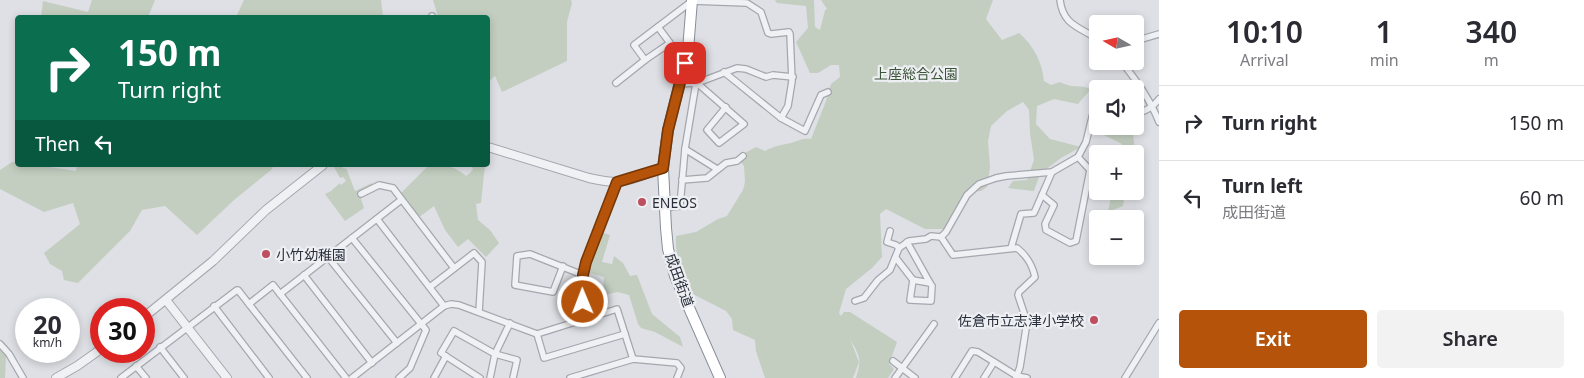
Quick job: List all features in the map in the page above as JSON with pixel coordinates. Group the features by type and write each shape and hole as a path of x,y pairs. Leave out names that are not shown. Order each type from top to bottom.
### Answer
{"highway":[{"name":"成田街道","path":"692,1 688,50 668,130 663,168 668,249 672,265 720,378"}],"street":[{"path":"1060,0 1065,18 1075,27 1089,34"},
{"path":"645,60 634,46 692,1 747,3 761,12 768,32 771,34 789,32 792,48 790,49 792,77 788,106 781,118"},
{"path":"616,83 670,43 658,27"},
{"path":"1144,38 1159,34"},
{"path":"680,84 696,83 737,68 766,77 773,75 792,77"},
{"path":"1128,70 1153,106 1159,122"},
{"path":"724,72 781,118 805,131 821,95 828,92"},
{"path":"696,83 726,108 744,124 719,143 707,130 726,108"},
{"path":"665,208 680,206 684,149 696,83"},
{"path":"1144,110 1153,106 1159,99"},
{"path":"941,236 956,217 967,195 978,184 1006,176 1052,172 1078,157 1086,142 1089,130"},
{"path":"490,148 590,178 617,182 663,168"},
{"path":"684,149 717,169"},
{"path":"682,180 707,178 726,163 737,162 743,156"},
{"path":"1042,195 1054,205 1044,224 1046,230 1070,243 1076,241 1090,170 1078,157"},
{"path":"155,308 213,261 266,210 320,167"},
{"path":"1011,248 1021,214 1034,213 1052,172"},
{"path":"586,319 582,289 583,275 586,262 617,182"},
{"path":"361,194 379,185 393,188 454,268"},
{"path":"280,294 402,200"},
{"path":"378,219 444,306"},
{"path":"890,231 887,242 899,248"},
{"path":"855,301 864,298 878,280 890,270 899,248 907,242 931,236 941,236"},
{"path":"941,236 953,255 1017,248 1024,253 1030,262 1035,276 1018,295 1027,322 1017,377"},
{"path":"352,238 426,330 426,334 410,368 399,378"},
{"path":"907,242 932,286 931,301 910,300 913,280"},
{"path":"430,287 474,253 482,262 480,312"},
{"path":"563,266 553,292 515,285 517,256 530,254 563,266 583,275"},
{"path":"328,257 397,343"},
{"path":"896,258 913,280 930,283"},
{"path":"304,275 372,363"},
{"path":"249,304 273,285 346,378"},
{"path":"121,378 236,290 307,378"},
{"path":"166,300 227,378"},
{"path":"352,378 444,306 455,304 537,334 617,309 633,359"},
{"path":"214,306 269,378"},
{"path":"1124,378 1159,323"},
{"path":"490,378 495,354 510,324"},
{"path":"895,378 934,324"},
{"path":"480,378 441,353 454,331 495,354 517,360 513,378"},
{"path":"537,334 544,358 625,334"},
{"path":"0,344 9,354 23,378"},
{"path":"160,347 184,378"},
{"path":"955,378 972,351 978,352 1017,377 1028,378"},
{"path":"434,378 446,356"},
{"path":"56,378 90,357"},
{"path":"570,378 633,359 677,363 681,368 677,378"},
{"path":"893,361 915,378"},
{"path":"984,378 994,362"},
{"path":"136,366 146,378"}],"green space":[{"path":"92,0 155,0 149,15 41,15 43,1 88,12"},
{"path":"244,0 381,0 383,15 237,15"},
{"path":"433,0 571,0 572,3 567,22 567,61 502,92 495,76 490,80 490,15 437,15"},
{"name":"上座総合公園","path":"775,0 814,0 815,27 820,30 825,10 827,9 821,0 993,0 986,19 1002,40 1019,33 1029,43 1041,67 1044,81 1051,85 1060,82 1089,89 1089,91 1078,104 1054,99 1037,106 1036,124 1050,139 1081,147 1061,158 1040,174 1034,191 1008,188 1013,181 1027,180 1034,160 1029,110 1023,102 1007,111 991,126 988,141 990,167 987,187 981,191 969,192 946,229 925,229 886,209 880,214 882,257 872,268 846,289 839,313 841,316 844,312 850,312 897,342 889,364 894,369 888,378 856,378 859,362 853,378 765,378 756,351 755,340 733,330 732,319 726,311 687,291 677,257 676,236 696,232 727,216 743,190 745,182 744,166 737,157 756,147 765,151 803,139 811,139 831,84 840,77 839,65 831,65 818,73 810,73 796,42 808,28 806,6 777,3","holes":["850,339 856,350 859,362"]},
{"path":"1104,135 1133,135 1134,145 1122,144"},
{"path":"12,162 15,162 15,167 49,167 76,171 77,167 273,167 197,235 165,206 142,210 130,231 78,283 64,280 62,271 50,264 44,253 80,224 73,203 44,212 0,189 0,170"},
{"path":"334,167 346,168 355,191 372,183 372,186 359,193 364,208 345,221 325,194 346,181 343,177 340,178"},
{"path":"427,167 451,167 466,176 473,169 472,167 485,167 481,203 476,204 478,220 490,230 499,243 486,257 468,239 458,247 445,230 434,206 418,218 400,194"},
{"path":"1110,200 1124,200 1123,206 1108,210"},
{"path":"600,232 610,235 602,262 612,264 614,256 623,263 630,276 637,275 652,314 680,337 683,347 655,332 641,328 629,295 618,292 608,294 606,298 600,299 598,296 599,292 603,290 604,277 586,272"},
{"path":"0,350 6,356 5,378 0,378"}],"place":[{"name":"ENEOS","path":"642,202"},
{"name":"小竹幼稚園","path":"266,254"},
{"name":"佐倉市立志津小学校","path":"1094,320"}],"route":[{"path":"583,302 583,275 586,262 617,182 663,168 668,130 685,63"}]}
